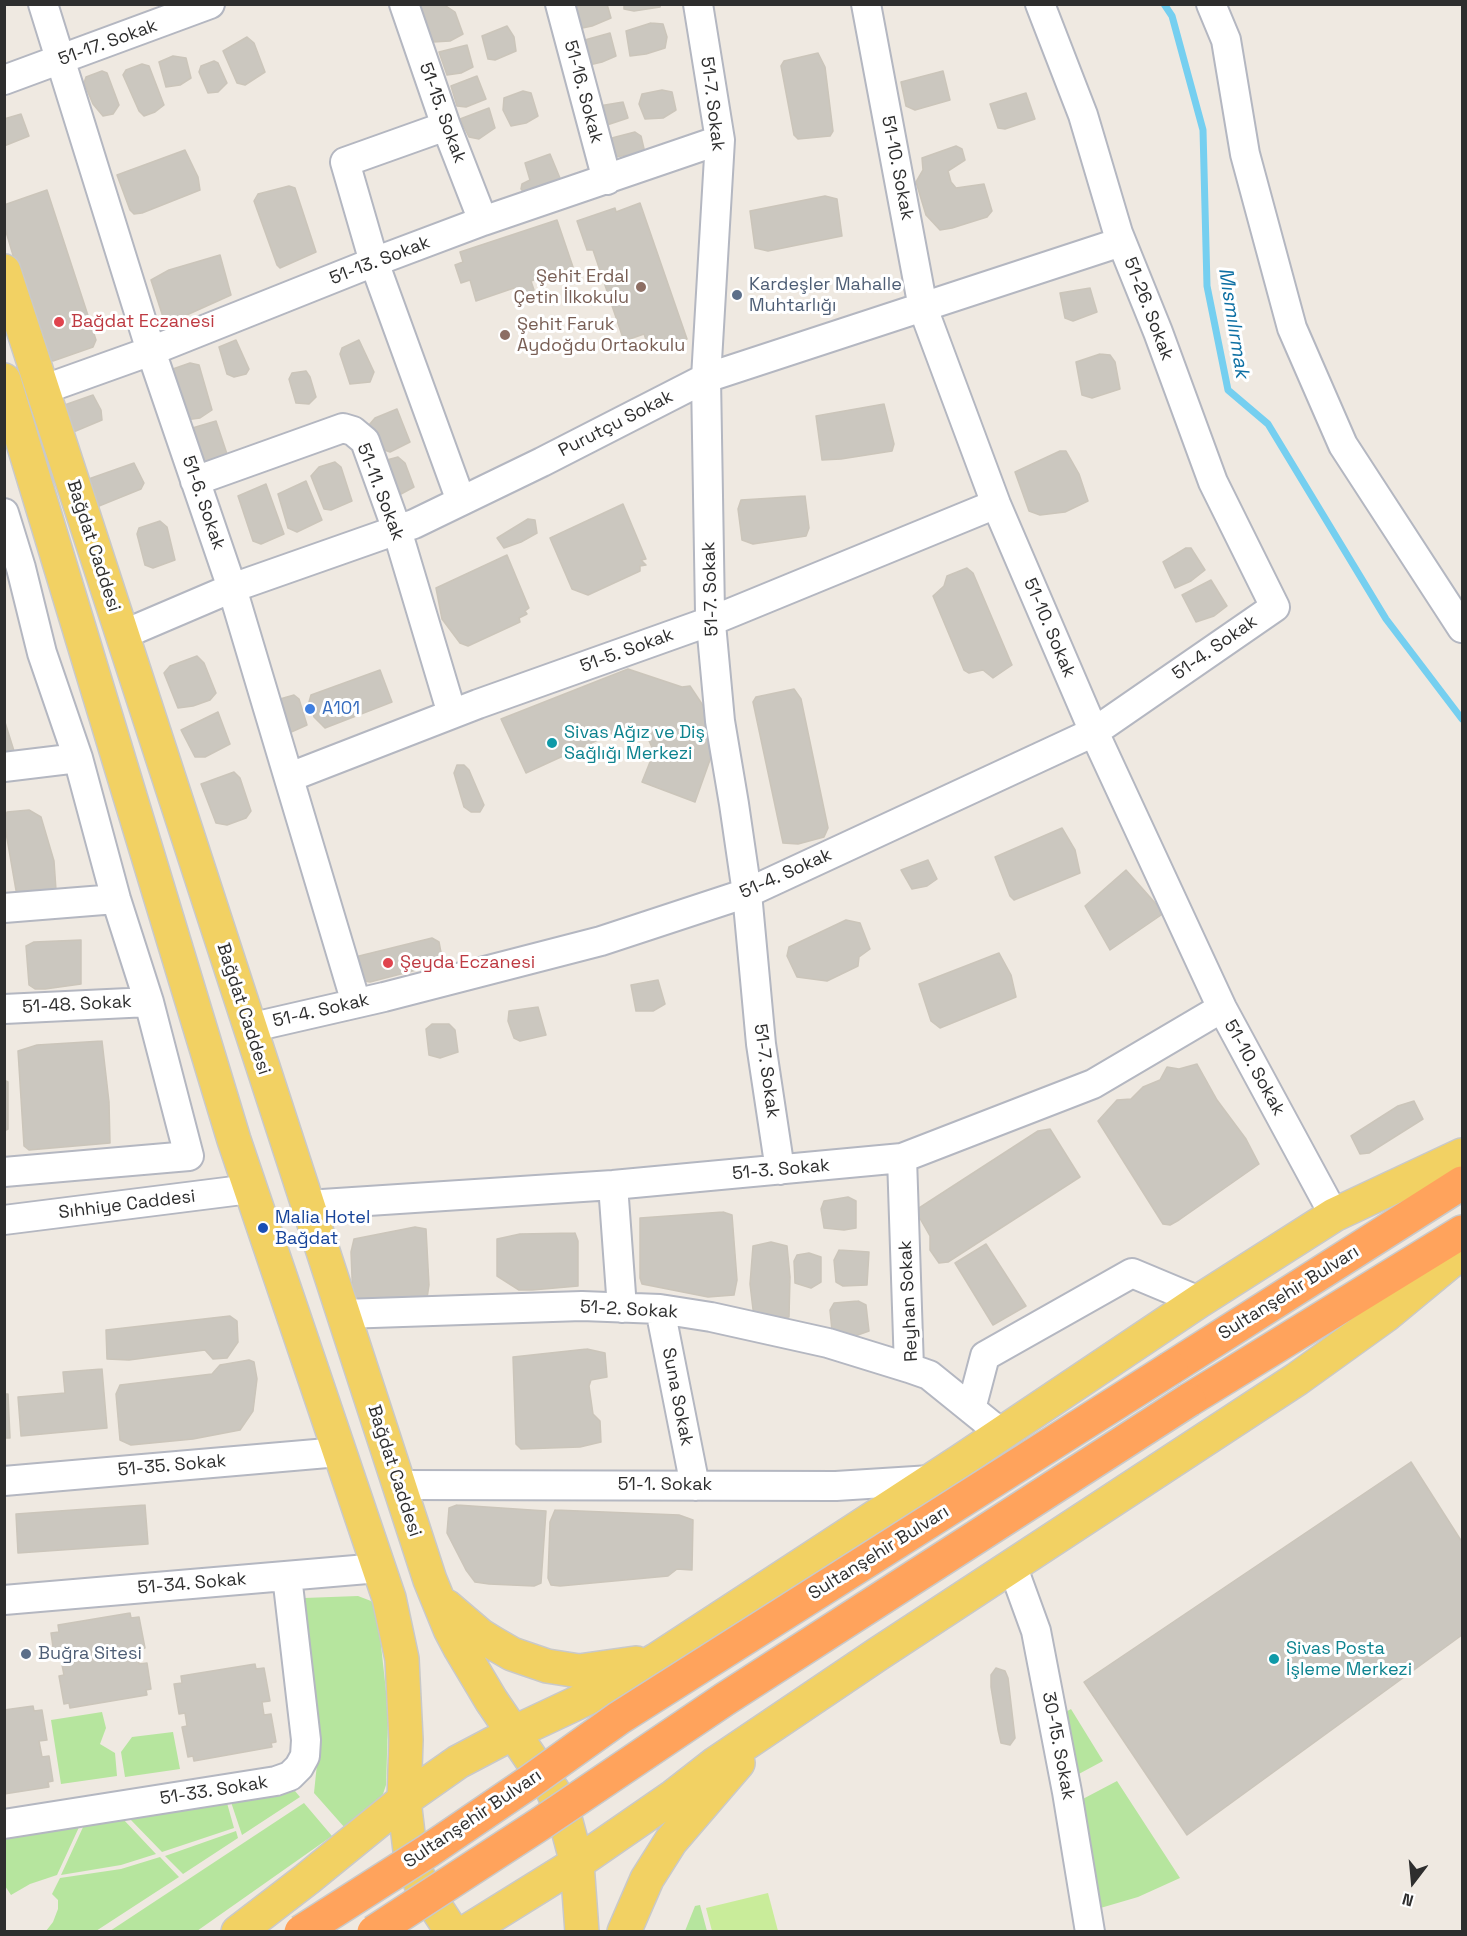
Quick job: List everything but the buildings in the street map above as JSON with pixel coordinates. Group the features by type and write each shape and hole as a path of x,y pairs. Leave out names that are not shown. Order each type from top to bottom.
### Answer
{"highway":[{"name":"Sultanşehir Bulvarı","path":"301,1932 428,1851 619,1718 1462,1183"},
{"name":"Sultanşehir Bulvarı","path":"375,1932 725,1699 1189,1400 1462,1232"}],"main road":[{"name":"Bağdat Caddesi","path":"4,271 436,1597 450,1629 491,1700 553,1791 566,1821 577,1863 582,1932"},
{"name":"Bağdat Caddesi","path":"4,380 234,1140 397,1626 402,1659 406,1750 404,1800 411,1859 421,1884 452,1932"},
{"path":"238,1932 404,1800 458,1762 596,1694 656,1660 1002,1434 1199,1301 1335,1215 1462,1155"},
{"path":"466,1932 577,1863 767,1728 1011,1565 1297,1379 1377,1322 1462,1252"},
{"path":"436,1597 486,1639 512,1654 547,1666 579,1671 656,1660"},
{"path":"624,1932 647,1879 671,1841 767,1728"}],"street":[{"name":"51-6. Sokak","path":"43,4 151,351 232,588 357,1003"},
{"name":"51-17. Sokak","path":"4,80 210,4"},
{"name":"51-15. Sokak","path":"404,4 446,126 483,221"},
{"name":"51-16. Sokak","path":"560,4 607,180"},
{"name":"51-7. Sokak","path":"698,4 720,140 706,378 711,621 720,721 747,893 761,1044 780,1170"},
{"name":"51-10. Sokak","path":"866,4 923,308 996,504 1094,732 1222,1008 1335,1215"},
{"name":"51-26. Sokak","path":"1040,4 1083,115 1121,242 1158,332 1213,482 1275,607"},
{"path":"1211,4 1226,40 1245,154 1292,328 1343,445 1462,628"},
{"path":"446,126 345,162 374,262 461,501"},
{"name":"51-13. Sokak","path":"42,390 151,351 483,221 720,140"},
{"name":"Purutçu Sokak","path":"122,636 232,588 414,524 706,378 1121,242"},
{"name":"51-11. Sokak","path":"195,482 343,428 353,431 364,441 397,530 452,714"},
{"name":"51-5. Sokak","path":"290,777 452,714 711,621 996,504"},
{"path":"4,513 13,569 78,758 116,899 149,1002 189,1156 4,1172"},
{"name":"51-4. Sokak","path":"249,1028 601,941 747,893 1094,732 1275,607"},
{"path":"4,767 78,758"},
{"path":"4,908 116,899"},
{"name":"51-48. Sokak","path":"4,1009 149,1002"},
{"name":"51-3. Sokak","path":"307,1204 613,1185 902,1158 1093,1084 1222,1008"},
{"name":"Reyhan Sokak","path":"902,1158 909,1368 929,1375 1002,1434"},
{"path":"613,1185 622,1308"},
{"name":"Sıhhiye Caddesi","path":"4,1220 250,1189"},
{"path":"971,1409 986,1356 1132,1273 1199,1301"},
{"name":"51-2. Sokak","path":"343,1314 582,1306 660,1309 711,1317 828,1343 909,1368"},
{"name":"Suna Sokak","path":"660,1309 695,1485"},
{"name":"51-35. Sokak","path":"4,1480 339,1452"},
{"name":"51-1. Sokak","path":"399,1485 836,1486 932,1480"},
{"name":"30-15. Sokak","path":"1011,1565 1036,1631 1067,1792 1090,1932"},
{"name":"51-34. Sokak","path":"4,1600 379,1568"},
{"name":"51-33. Sokak","path":"4,1824 276,1781 290,1776 305,1756 306,1740 287,1576"}],"green space":[{"path":"358,1596 371,1601 377,1609 388,1723 386,1785 377,1802 345,1828 314,1793 318,1754 304,1598"},
{"path":"1071,1709 1103,1761 1075,1776 1062,1714"},
{"path":"102,1712 106,1728 100,1744 115,1753 117,1776 61,1784 51,1720"},
{"path":"173,1732 180,1769 125,1777 121,1752 132,1737"},
{"path":"1117,1781 1180,1878 1138,1897 1097,1909 1079,1801"},
{"path":"295,1791 300,1797 242,1835 231,1802"},
{"path":"227,1803 234,1828 162,1852 129,1818"},
{"path":"304,1803 332,1836 197,1931 110,1931"},
{"path":"123,1819 156,1854 121,1865 61,1875 84,1825"},
{"path":"80,1825 57,1875 30,1884 11,1895 5,1886 4,1836"},
{"path":"236,1831 238,1838 183,1874 165,1856"},
{"path":"160,1857 179,1877 96,1931 46,1931 53,1922 58,1909 58,1900 52,1894 60,1878 121,1869"},
{"path":"768,1893 778,1931 712,1931 706,1908"},
{"path":"700,1905 707,1931 685,1931 695,1906"}],"waterway":[{"name":"Mısmılırmak","path":"1164,4 1172,16 1203,130 1207,286 1228,390 1268,424 1386,619 1462,719"}],"place":[{"name":"Şehit Erdal Çetin İlkokulu","path":"641,287"},
{"name":"Kardeşler Mahalle Muhtarlığı","path":"737,295"},
{"name":"Bağdat Eczanesi","path":"59,322"},
{"name":"Şehit Faruk Aydoğdu Ortaokulu","path":"505,335"},
{"name":"A101","path":"310,709"},
{"name":"Sivas Ağız ve Diş Sağlığı Merkezi","path":"552,743"},
{"name":"Şeyda Eczanesi","path":"388,963"},
{"name":"Malia Hotel Bağdat","path":"263,1228"},
{"name":"Buğra Sitesi","path":"26,1654"},
{"name":"Sivas Posta İşleme Merkezi","path":"1274,1659"}]}
